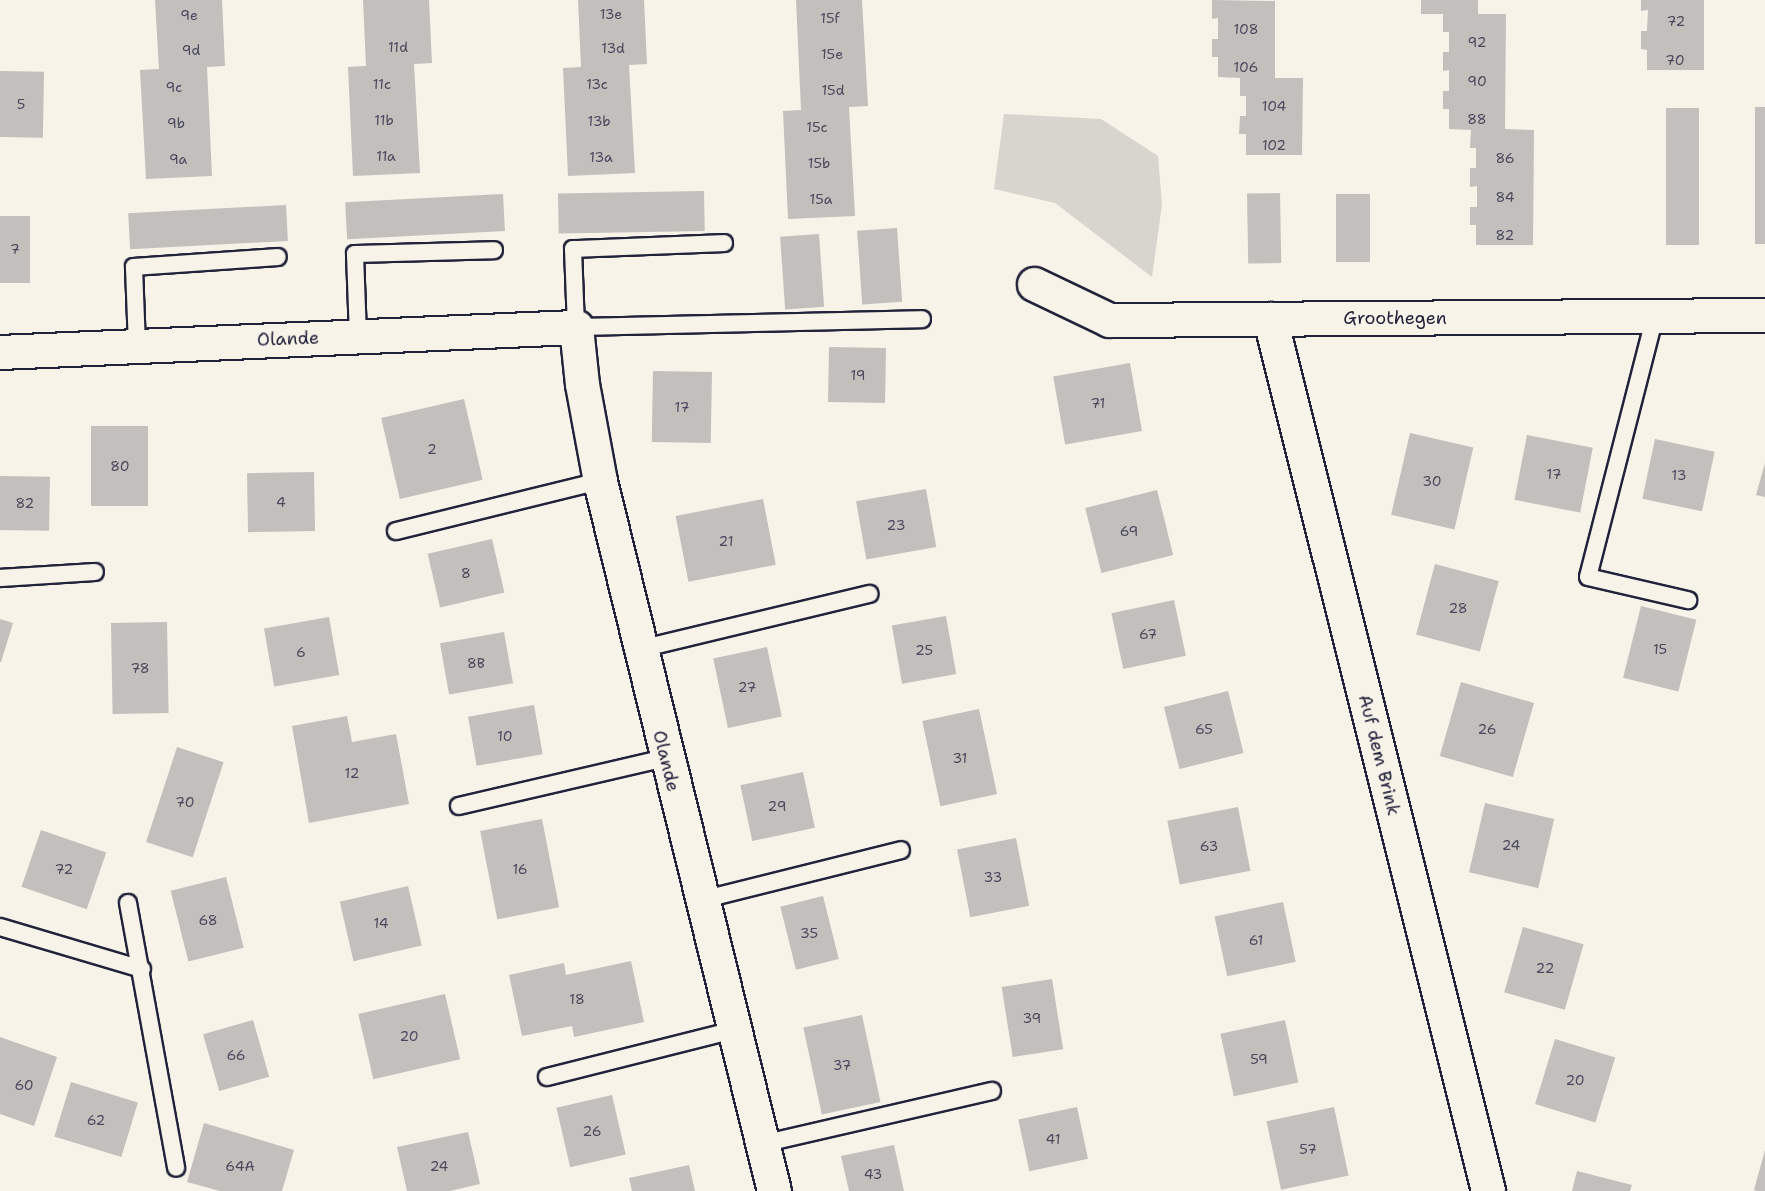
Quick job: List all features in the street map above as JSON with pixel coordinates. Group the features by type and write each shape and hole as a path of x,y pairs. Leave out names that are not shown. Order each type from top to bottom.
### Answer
{"street":[{"name":"Groothegen","path":"1034,284 1109,320 1765,315"},
{"name":"Auf dem Brink","path":"1270,319 1488,1191"},
{"name":"Olande","path":"0,352 576,327 582,384 600,481 774,1191"}],"lane":[{"path":"576,327 573,249 724,243"},
{"path":"358,336 355,254 494,250"},
{"path":"137,346 134,267 278,257"},
{"path":"1655,316 1588,577 1688,600"},
{"name":"Olande","path":"576,327 922,319"},
{"path":"396,531 600,481"},
{"path":"0,578 94,572"},
{"path":"640,649 869,594"},
{"path":"459,806 666,758"},
{"path":"701,900 901,850"},
{"path":"128,903 176,1168"},
{"path":"0,927 142,970"},
{"path":"547,1077 734,1030"},
{"path":"762,1144 992,1091"}],"shaded area":[{"path":"1004,114 1101,119 1158,156 1162,204 1152,277 1055,203 994,189"}],"building":[{"path":"155,0 222,0 225,66 207,67 212,176 146,179 140,70 159,69"},
{"path":"363,0 429,0 432,63 414,64 420,173 353,176 348,67 366,66"},
{"path":"578,0 644,0 647,64 629,65 635,173 568,176 563,68 581,67"},
{"path":"796,0 862,0 868,106 849,107 855,216 788,219 783,111 801,110"},
{"path":"1212,0 1275,1 1275,78 1303,78 1302,155 1246,155 1246,134 1239,134 1240,116 1246,116 1246,96 1240,96 1240,78 1218,77 1218,57 1212,57 1212,39 1218,39 1218,18 1212,19"},
{"path":"1421,0 1478,0 1478,14 1506,14 1505,129 1534,130 1533,245 1476,245 1476,225 1470,225 1470,207 1477,207 1477,186 1470,187 1470,168 1476,168 1476,148 1470,148 1471,130 1449,129 1449,109 1443,109 1443,91 1449,91 1449,70 1443,71 1443,52 1449,52 1449,32 1443,32 1443,14 1421,14"},
{"path":"1641,0 1704,0 1704,70 1647,70 1647,50 1641,49 1641,31 1647,31 1648,10 1641,11"},
{"path":"0,71 44,72 43,138 0,137"},
{"path":"1755,107 1765,107 1765,244 1755,244"},
{"path":"1666,108 1699,108 1699,245 1666,245"},
{"path":"704,191 705,231 559,234 558,194"},
{"path":"1280,193 1281,263 1248,264 1247,194"},
{"path":"503,194 505,231 347,239 345,202"},
{"path":"1336,194 1370,194 1370,262 1336,262"},
{"path":"286,205 288,241 130,249 128,213"},
{"path":"0,216 30,216 30,283 0,283"},
{"path":"897,228 902,302 862,305 857,231"},
{"path":"819,234 824,307 785,310 780,237"},
{"path":"829,347 886,348 885,403 828,402"},
{"path":"1130,363 1142,431 1065,444 1053,377"},
{"path":"653,371 712,372 711,443 652,442"},
{"path":"464,399 483,480 400,499 381,418"},
{"path":"91,426 148,426 148,506 91,506"},
{"path":"1410,433 1473,448 1454,529 1391,515"},
{"path":"1527,435 1593,448 1580,513 1514,500"},
{"path":"1655,439 1715,452 1702,511 1642,499"},
{"path":"1765,463 1765,497 1756,495"},
{"path":"314,472 315,531 248,532 247,473"},
{"path":"0,476 50,477 49,531 0,530"},
{"path":"926,489 936,547 866,559 856,501"},
{"path":"1157,490 1173,555 1101,573 1085,508"},
{"path":"763,499 776,565 688,582 676,516"},
{"path":"492,539 504,593 440,607 428,554"},
{"path":"1435,564 1499,581 1480,652 1416,635"},
{"path":"1174,600 1186,656 1123,669 1111,613"},
{"path":"1641,606 1696,620 1678,692 1623,678"},
{"path":"946,616 956,674 902,684 892,626"},
{"path":"329,617 339,675 274,687 264,628"},
{"path":"0,619 13,623 1,662 0,662"},
{"path":"167,622 169,713 113,714 111,623"},
{"path":"504,632 513,683 449,694 440,643"},
{"path":"767,647 782,716 728,728 713,658"},
{"path":"1461,682 1534,703 1513,777 1440,756"},
{"path":"1228,691 1243,753 1179,769 1164,707"},
{"path":"534,705 543,754 477,766 468,717"},
{"path":"979,709 997,794 940,806 922,721"},
{"path":"347,716 352,742 396,734 409,804 309,823 292,726"},
{"path":"177,747 224,762 193,857 146,842"},
{"path":"803,772 815,828 752,841 740,785"},
{"path":"1485,803 1554,819 1538,888 1469,872"},
{"path":"1238,807 1250,871 1180,885 1167,821"},
{"path":"542,819 559,907 497,919 480,831"},
{"path":"41,830 106,852 87,909 21,887"},
{"path":"1016,838 1029,906 970,917 957,849"},
{"path":"226,877 244,948 188,962 171,891"},
{"path":"408,886 422,945 354,961 340,902"},
{"path":"823,896 839,959 796,970 780,907"},
{"path":"1283,902 1296,962 1227,976 1215,917"},
{"path":"1523,927 1584,944 1565,1010 1504,992"},
{"path":"631,961 644,1022 574,1037 572,1026 522,1036 509,975 564,963 566,975"},
{"path":"1052,979 1063,1049 1013,1057 1002,987"},
{"path":"445,994 460,1059 373,1079 358,1014"},
{"path":"862,1015 881,1102 822,1115 803,1027"},
{"path":"253,1020 269,1077 219,1091 203,1034"},
{"path":"1285,1020 1298,1083 1234,1096 1220,1034"},
{"path":"0,1037 57,1057 34,1126 0,1114"},
{"path":"1555,1039 1615,1057 1595,1122 1535,1104"},
{"path":"71,1082 138,1102 121,1157 54,1137"},
{"path":"612,1095 626,1154 570,1167 556,1108"},
{"path":"1077,1107 1088,1159 1029,1171 1018,1119"},
{"path":"1334,1107 1349,1175 1281,1190 1267,1121"},
{"path":"204,1123 294,1150 282,1191 220,1191 187,1182"},
{"path":"468,1132 480,1184 450,1191 407,1191 397,1147"},
{"path":"894,1145 904,1191 849,1191 841,1156"},
{"path":"1765,1150 1765,1191 1757,1191 1754,1190"},
{"path":"689,1165 695,1191 632,1191 629,1178"},
{"path":"1577,1171 1632,1185 1630,1191 1572,1191"}]}
